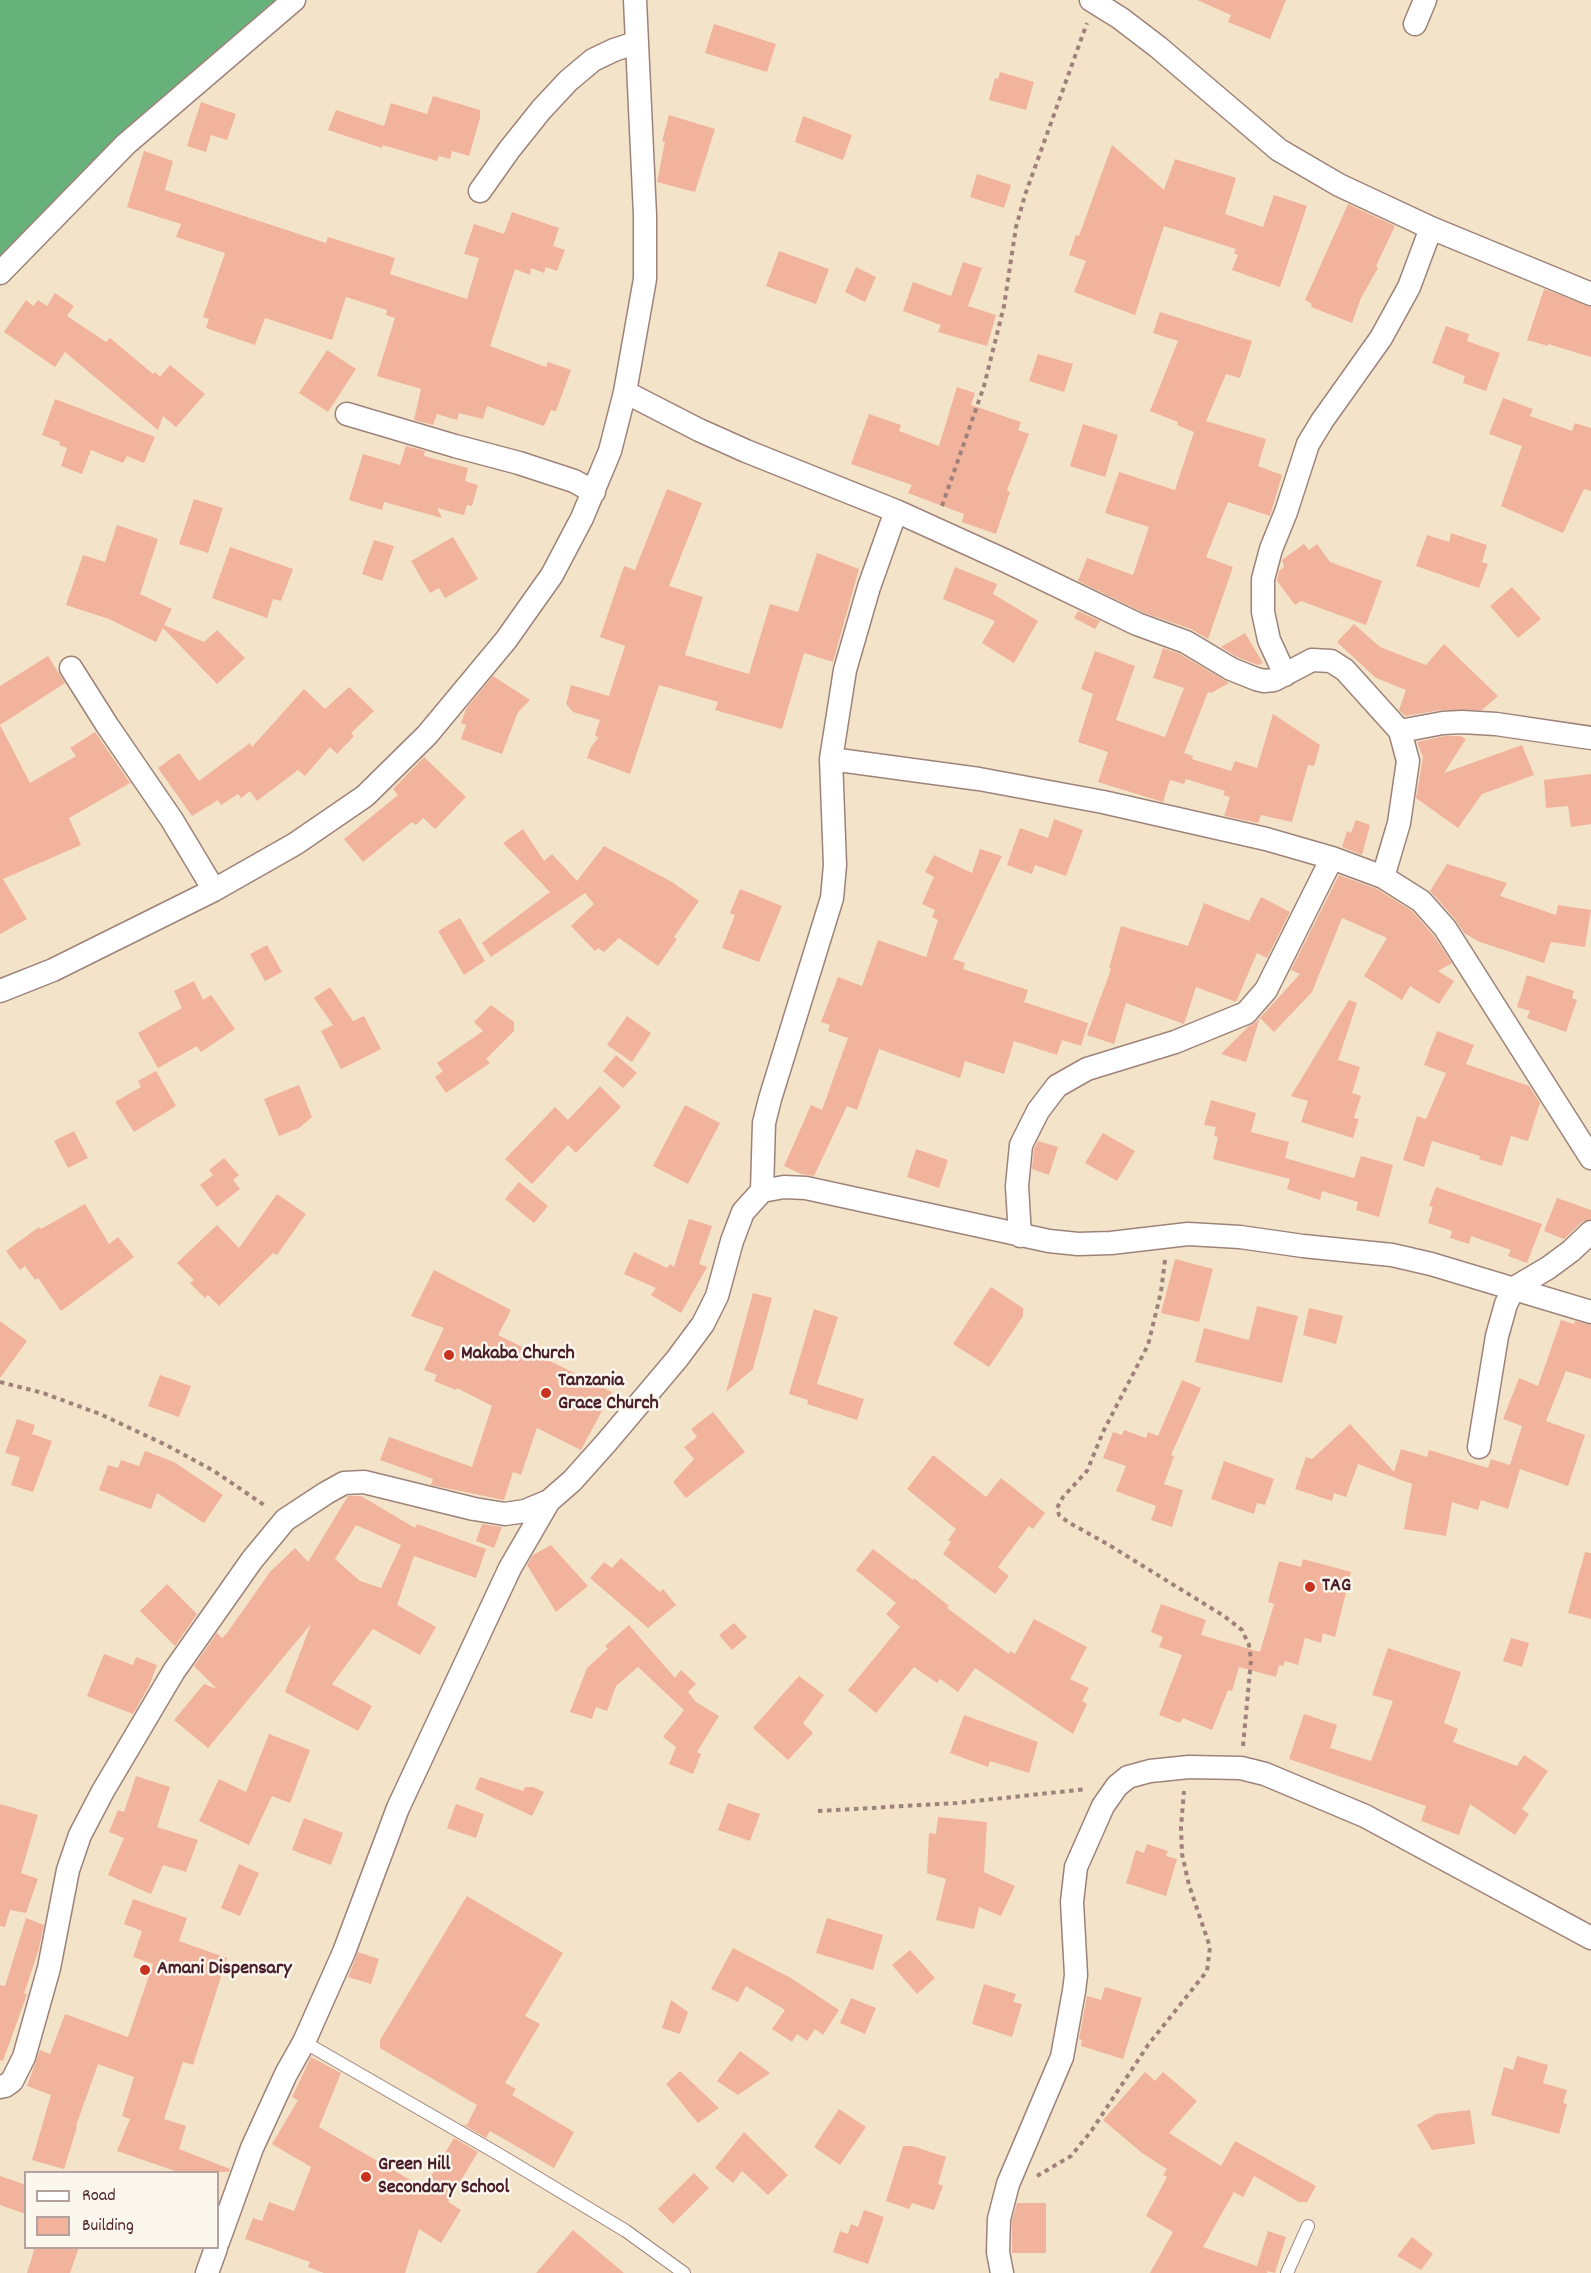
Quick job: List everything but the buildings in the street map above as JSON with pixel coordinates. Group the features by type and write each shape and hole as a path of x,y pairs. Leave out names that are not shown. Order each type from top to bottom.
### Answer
{"street":[{"path":"0,273 126,144 294,0"},
{"path":"0,991 53,970 214,890 295,844 365,795 427,735 506,640 552,575 594,492 610,451 625,392 645,279 645,216 635,43 635,0"},
{"path":"1415,24 1425,0"},
{"path":"1093,1 1158,47 1279,150 1338,185 1431,228 1591,294"},
{"path":"480,191 529,126 568,81 593,60 635,43"},
{"path":"1285,675 1269,640 1263,612 1263,579 1271,549 1286,512 1308,444 1381,338 1409,287 1431,228"},
{"path":"625,392 746,451 896,511 1129,621 1186,642 1239,673 1264,681 1275,680 1312,660 1331,661 1345,670 1400,731 1407,761 1405,786 1399,823 1383,878"},
{"path":"347,414 519,463 574,481 594,492"},
{"path":"762,1191 766,1115 831,898 835,865 831,759 845,670 869,587 896,511"},
{"path":"71,668 172,820 214,890"},
{"path":"1400,731 1462,722 1496,724 1591,738"},
{"path":"831,759 979,779 1103,802 1266,839 1332,858 1383,878 1420,901 1445,928 1591,1158"},
{"path":"1020,1236 1017,1186 1021,1145 1038,1111 1057,1086 1087,1069 1175,1042 1246,1013 1266,990 1332,858"},
{"path":"219,2239 252,2148 286,2074 304,2042 344,1952 398,1808 510,1568 549,1501 606,1443 677,1359 703,1324 717,1296 732,1240 743,1212 762,1191 784,1187 806,1188 859,1198 1020,1236 1078,1244 1111,1243 1188,1234 1240,1237 1392,1255 1431,1264 1591,1312"},
{"path":"1479,1447 1497,1336 1506,1304 1514,1288 1548,1268 1591,1232"},
{"path":"0,2087 12,2081 24,2057 52,1956 68,1870 80,1835 103,1791 174,1671 223,1599 285,1521 326,1492 345,1483 364,1482 474,1509 505,1514 525,1511 549,1501"},
{"path":"1002,2273 998,2252 999,2219 1008,2184 1062,2057 1076,1975 1072,1902 1076,1867 1091,1830 1104,1806 1118,1786 1128,1777 1150,1771 1189,1767 1241,1768 1265,1774 1365,1816 1591,1938"},
{"path":"207,2273 215,2249"}],"lane":[{"path":"304,2042 500,2154 626,2231 684,2273"},
{"path":"1287,2273 1308,2226"}],"path":[{"path":"935,530 984,386 1004,306 1016,227 1025,195 1093,1"},
{"path":"1167,1236 1161,1292 1148,1345 1103,1432 1091,1463 1081,1479 1063,1497 1057,1508 1059,1515 1068,1522 1224,1616 1242,1630 1249,1645 1251,1660 1241,1768"},
{"path":"0,1382 43,1393 99,1414 166,1445 214,1471 285,1521"},
{"path":"1008,2184 1035,2177 1071,2156 1092,2130 1148,2044 1206,1971 1210,1947 1189,1885 1182,1854 1183,1798 1189,1767"},
{"path":"818,1810 957,1803 1118,1786"}],"green space":[{"path":"0,0 276,0 119,135 0,257"}],"place":[{"name":"Makaba Church","path":"449,1355"},
{"name":"Tanzania Grace Church","path":"546,1393"},
{"name":"TAG","path":"1310,1587"},
{"name":"Amani Dispensary","path":"145,1970"},
{"name":"Green Hill Secondary School","path":"366,2177"}]}
